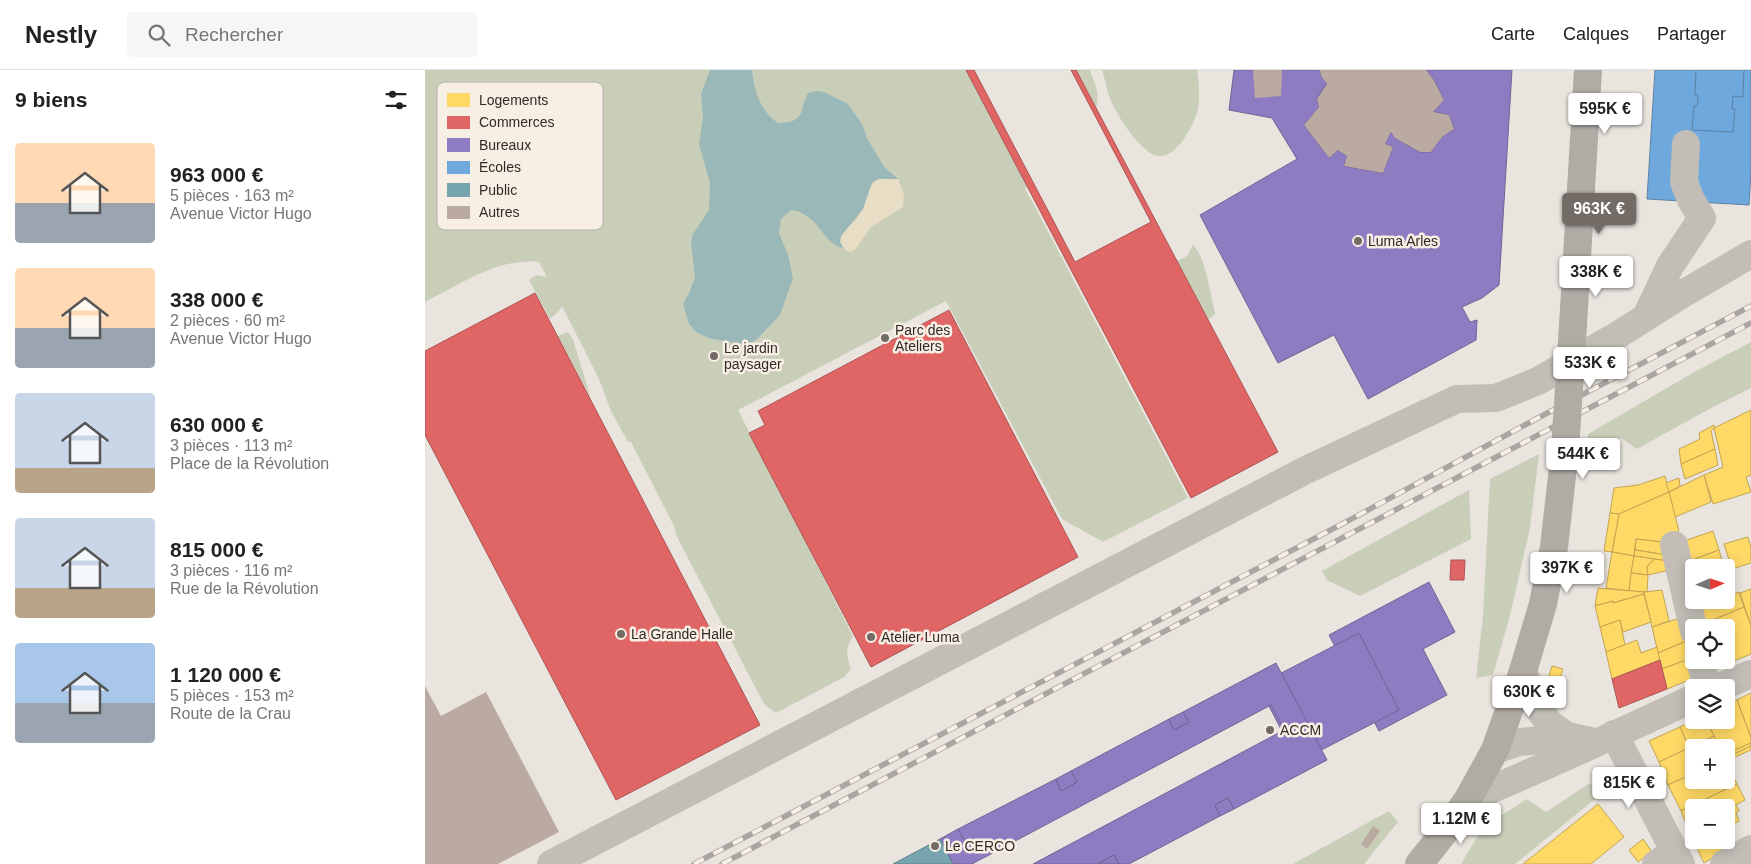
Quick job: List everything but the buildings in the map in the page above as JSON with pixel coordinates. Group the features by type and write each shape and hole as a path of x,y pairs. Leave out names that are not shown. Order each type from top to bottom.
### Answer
{"main road":[{"path":"1419,864 1447,829 1467,799 1495,750 1523,671 1543,604 1554,547 1565,450 1588,70"}],"street":[{"path":"1647,317 1670,266 1701,218 1683,182 1686,144"},
{"path":"551,864 1307,470 1457,399 1496,398 1538,381 1751,254"},
{"path":"1674,545 1691,619"},
{"path":"1523,671 1539,709 1549,723 1567,736"},
{"path":"1735,681 1751,674"},
{"path":"1467,799 1556,762 1685,702"},
{"path":"1495,750 1519,742 1567,736 1605,738"},
{"path":"1605,738 1671,860"},
{"path":"1724,864 1751,849"}],"green space":[{"name":"Le jardin paysager","path":"425,70 966,70 1028,187 1025,189 1188,498 1103,542 1062,519 946,301 738,410 853,636 847,652 851,669 844,677 776,713 764,704 676,535 675,528 631,442 628,442 611,411 599,379 562,306 550,319 529,280 536,275 547,277 539,262 517,262 497,267 477,275 425,302"},
{"path":"1076,70 1090,70 1098,97 1096,107"},
{"path":"1102,70 1197,70 1199,85 1198,108 1193,124 1182,142 1168,154 1160,156 1152,154 1139,144 1112,103"},
{"path":"1193,245 1204,267 1215,313 1208,320 1177,261 1187,256"},
{"path":"568,332 573,340 591,398 558,336"},
{"path":"1751,342 1751,388 1637,449 1621,438 1607,442 1587,453 1588,434 1696,371"},
{"path":"1539,454 1530,528 1510,615 1493,675 1476,678 1483,616 1490,479"},
{"path":"1469,490 1471,539 1360,596 1327,580 1322,571"},
{"path":"1590,783 1600,795 1515,864 1461,864 1476,839 1494,820 1527,799 1546,812"},
{"path":"1389,811 1398,822 1364,864 1293,864"}],"sand":[{"path":"880,179 898,179 904,193 903,207 871,227 855,250 851,252 846,251 840,242 841,237 858,217 872,184"}],"water":[{"path":"710,70 752,70 754,85 762,106 778,123 794,121 798,118 808,93 824,92 848,104 862,124 867,138 885,168 898,179 878,179 872,183 863,209 841,236 840,242 843,248 830,241 815,223 801,213 791,210 781,219 779,233 788,255 793,278 780,315 756,340 749,344 708,338 696,332 689,324 683,304 695,278 691,242 693,234 709,210 710,183 699,144 703,118 701,94"}],"railway":[{"path":"694,864 1344,523 1751,306"},
{"path":"722,864 1751,323"}],"place":[{"name":"Luma Arles","path":"1358,241"},
{"name":"Parc des Ateliers","path":"885,338"},
{"name":"Le jardin paysager","path":"714,356"},
{"name":"La Grande Halle","path":"621,634"},
{"name":"Atelier Luma","path":"871,637"},
{"name":"ACCM","path":"1270,730"},
{"name":"Le CERCO","path":"935,846"}]}
